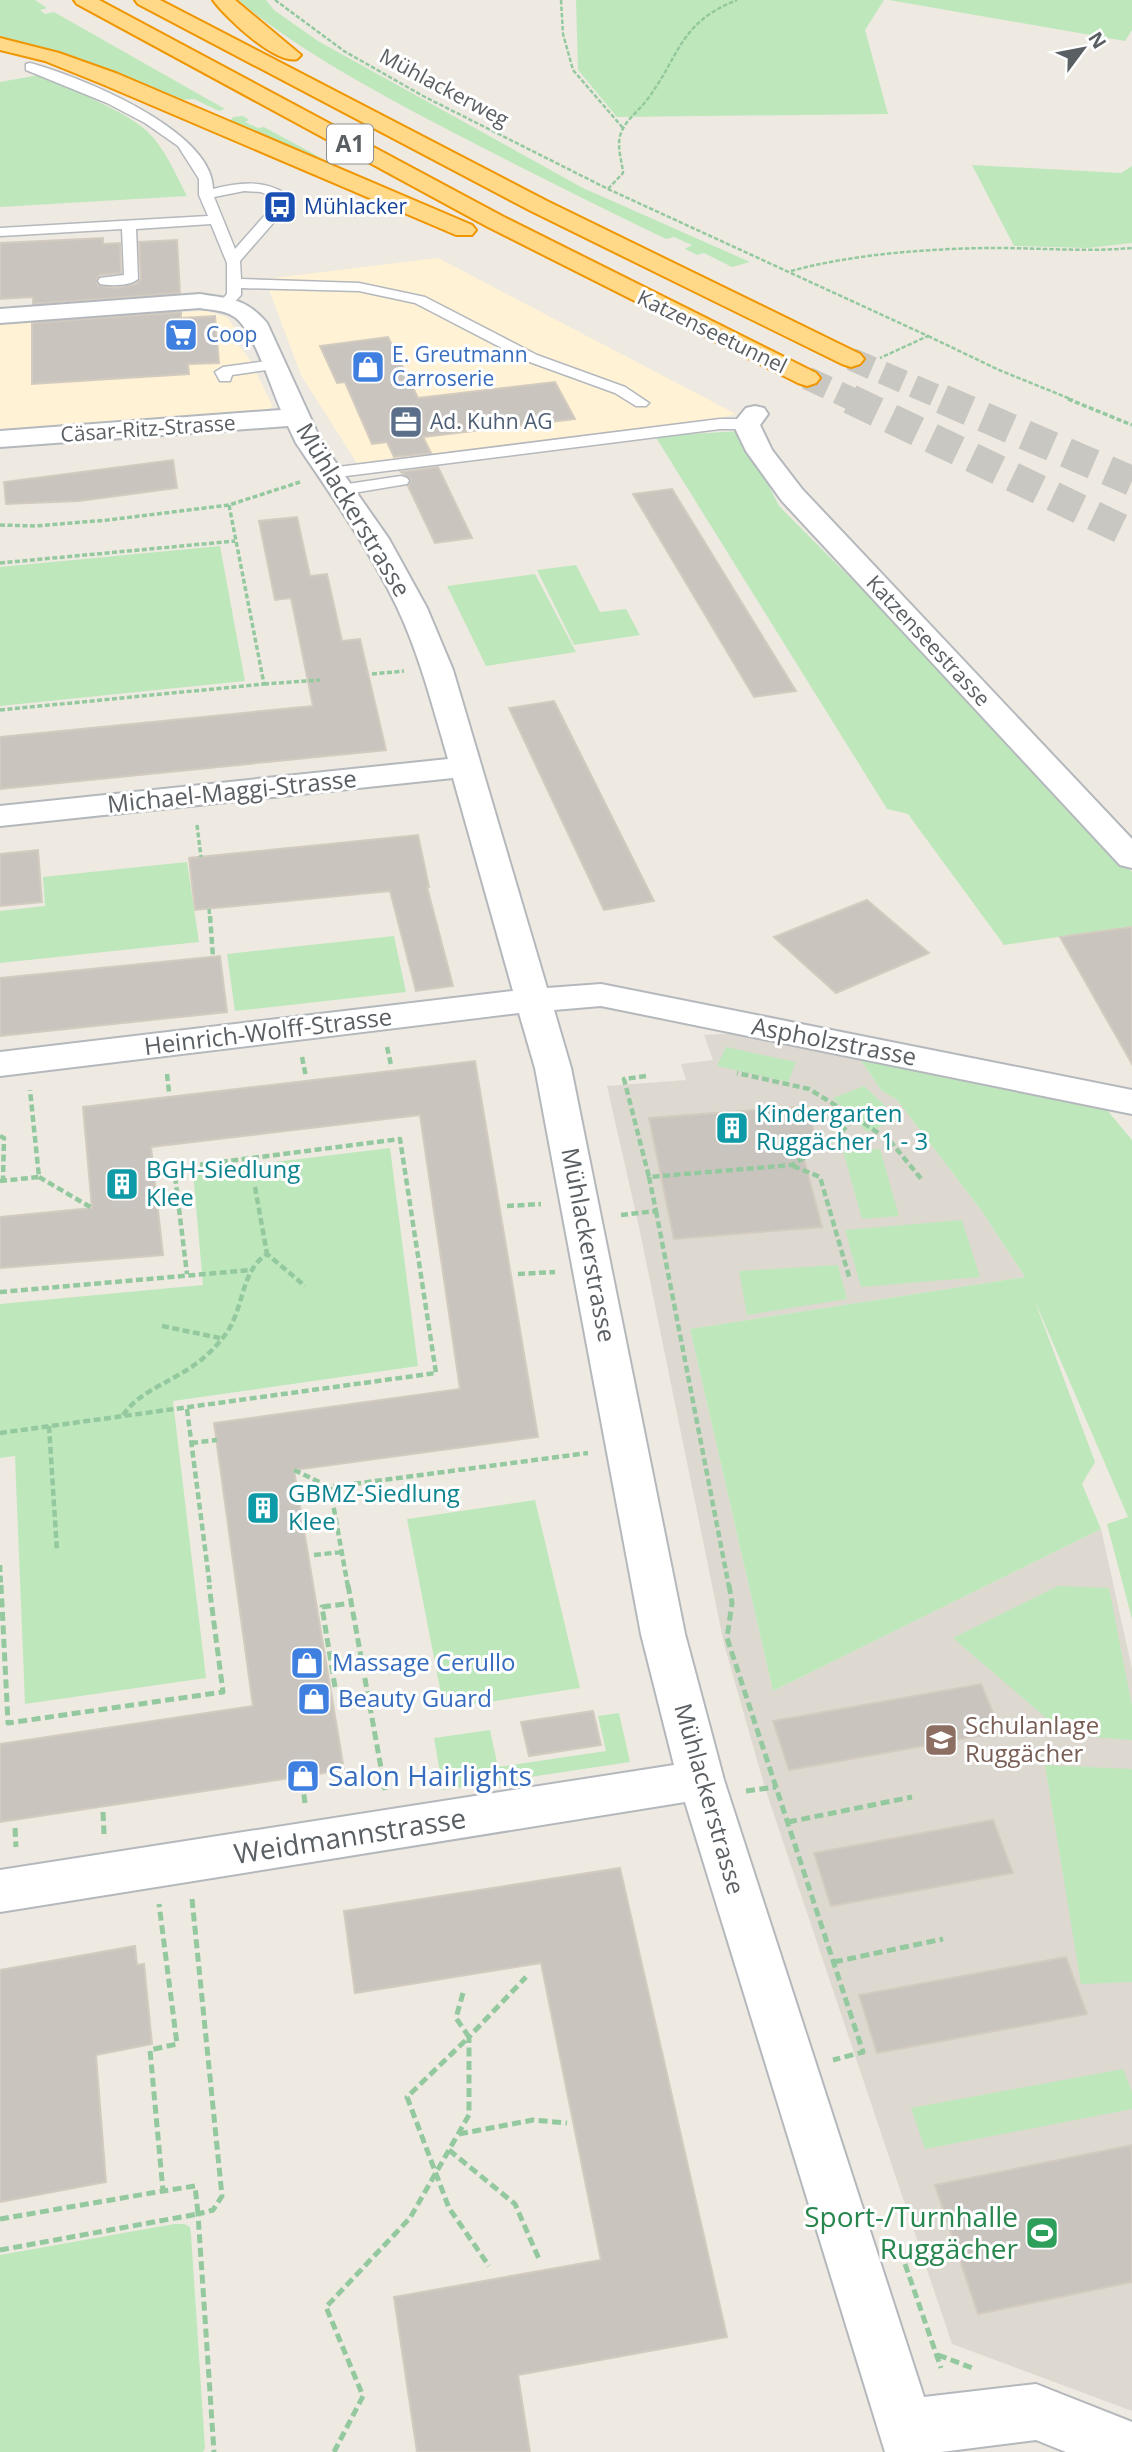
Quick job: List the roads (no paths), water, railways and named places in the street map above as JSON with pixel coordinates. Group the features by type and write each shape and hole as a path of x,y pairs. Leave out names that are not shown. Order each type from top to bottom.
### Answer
{"highway":[{"name":"A1","path":"84,0 425,185 618,284"},
{"name":"A1","path":"145,0 618,245 851,359"},
{"path":"223,0 242,19 283,50 364,100 402,135"},
{"path":"0,44 91,71 476,236 618,284"},
{"name":"Katzenseetunnel","path":"618,284 807,379"}],"street":[{"name":"Mühlackerstrasse","path":"0,316 201,301 231,293 253,320 326,481 375,539 412,608 438,670 535,1000 569,1143 663,1634 722,1786 909,2439"},
{"name":"Cäsar-Ritz-Strasse","path":"0,439 40,430 297,417"},
{"name":"Katzenseestrasse","path":"751,419 759,451 792,495 1132,858"},
{"name":"Michael-Maggi-Strasse","path":"0,817 465,767"},
{"name":"Aspholzstrasse","path":"535,1000 601,995 1132,1102"},
{"name":"Heinrich-Wolff-Strasse","path":"14,1063 535,1000"},
{"name":"Weidmannstrasse","path":"0,1891 393,1829 722,1786"},
{"path":"909,2439 1036,2412 1132,2450"}],"lane":[{"path":"30,67 112,100 171,134 194,158 206,179 211,207 233,261 231,293 359,287 420,300 532,358 620,390 641,403"},
{"path":"0,232 129,225 211,207 248,187 264,188 281,197 280,207 233,261"},
{"path":"0,218 211,207"},
{"path":"105,281 131,279 129,225"},
{"path":"225,378 223,372 275,365"},
{"path":"326,481 751,419"},
{"path":"326,481 401,481"}],"tunnel":[{"path":"851,359 946,400"},
{"path":"807,378 854,400"},
{"path":"850,399 1132,534"},
{"path":"942,399 1132,481"}],"place":[{"name":"Mühlacker","path":"280,207"},
{"name":"Coop","path":"181,335"},
{"name":"E. Greutmann Carroserie","path":"368,367"},
{"name":"Ad. Kuhn AG","path":"406,422"},
{"name":"Kindergarten Ruggächer 1 - 3","path":"732,1128"},
{"name":"BGH-Siedlung Klee","path":"122,1184"},
{"name":"GBMZ-Siedlung Klee","path":"263,1508"},
{"name":"Massage Cerullo","path":"307,1663"},
{"name":"Beauty Guard","path":"314,1699"},
{"name":"Schulanlage Ruggächer","path":"941,1740"},
{"name":"Salon Hairlights","path":"303,1776"},
{"name":"Sport-/Turnhalle Ruggächer","path":"1042,2233"}]}
